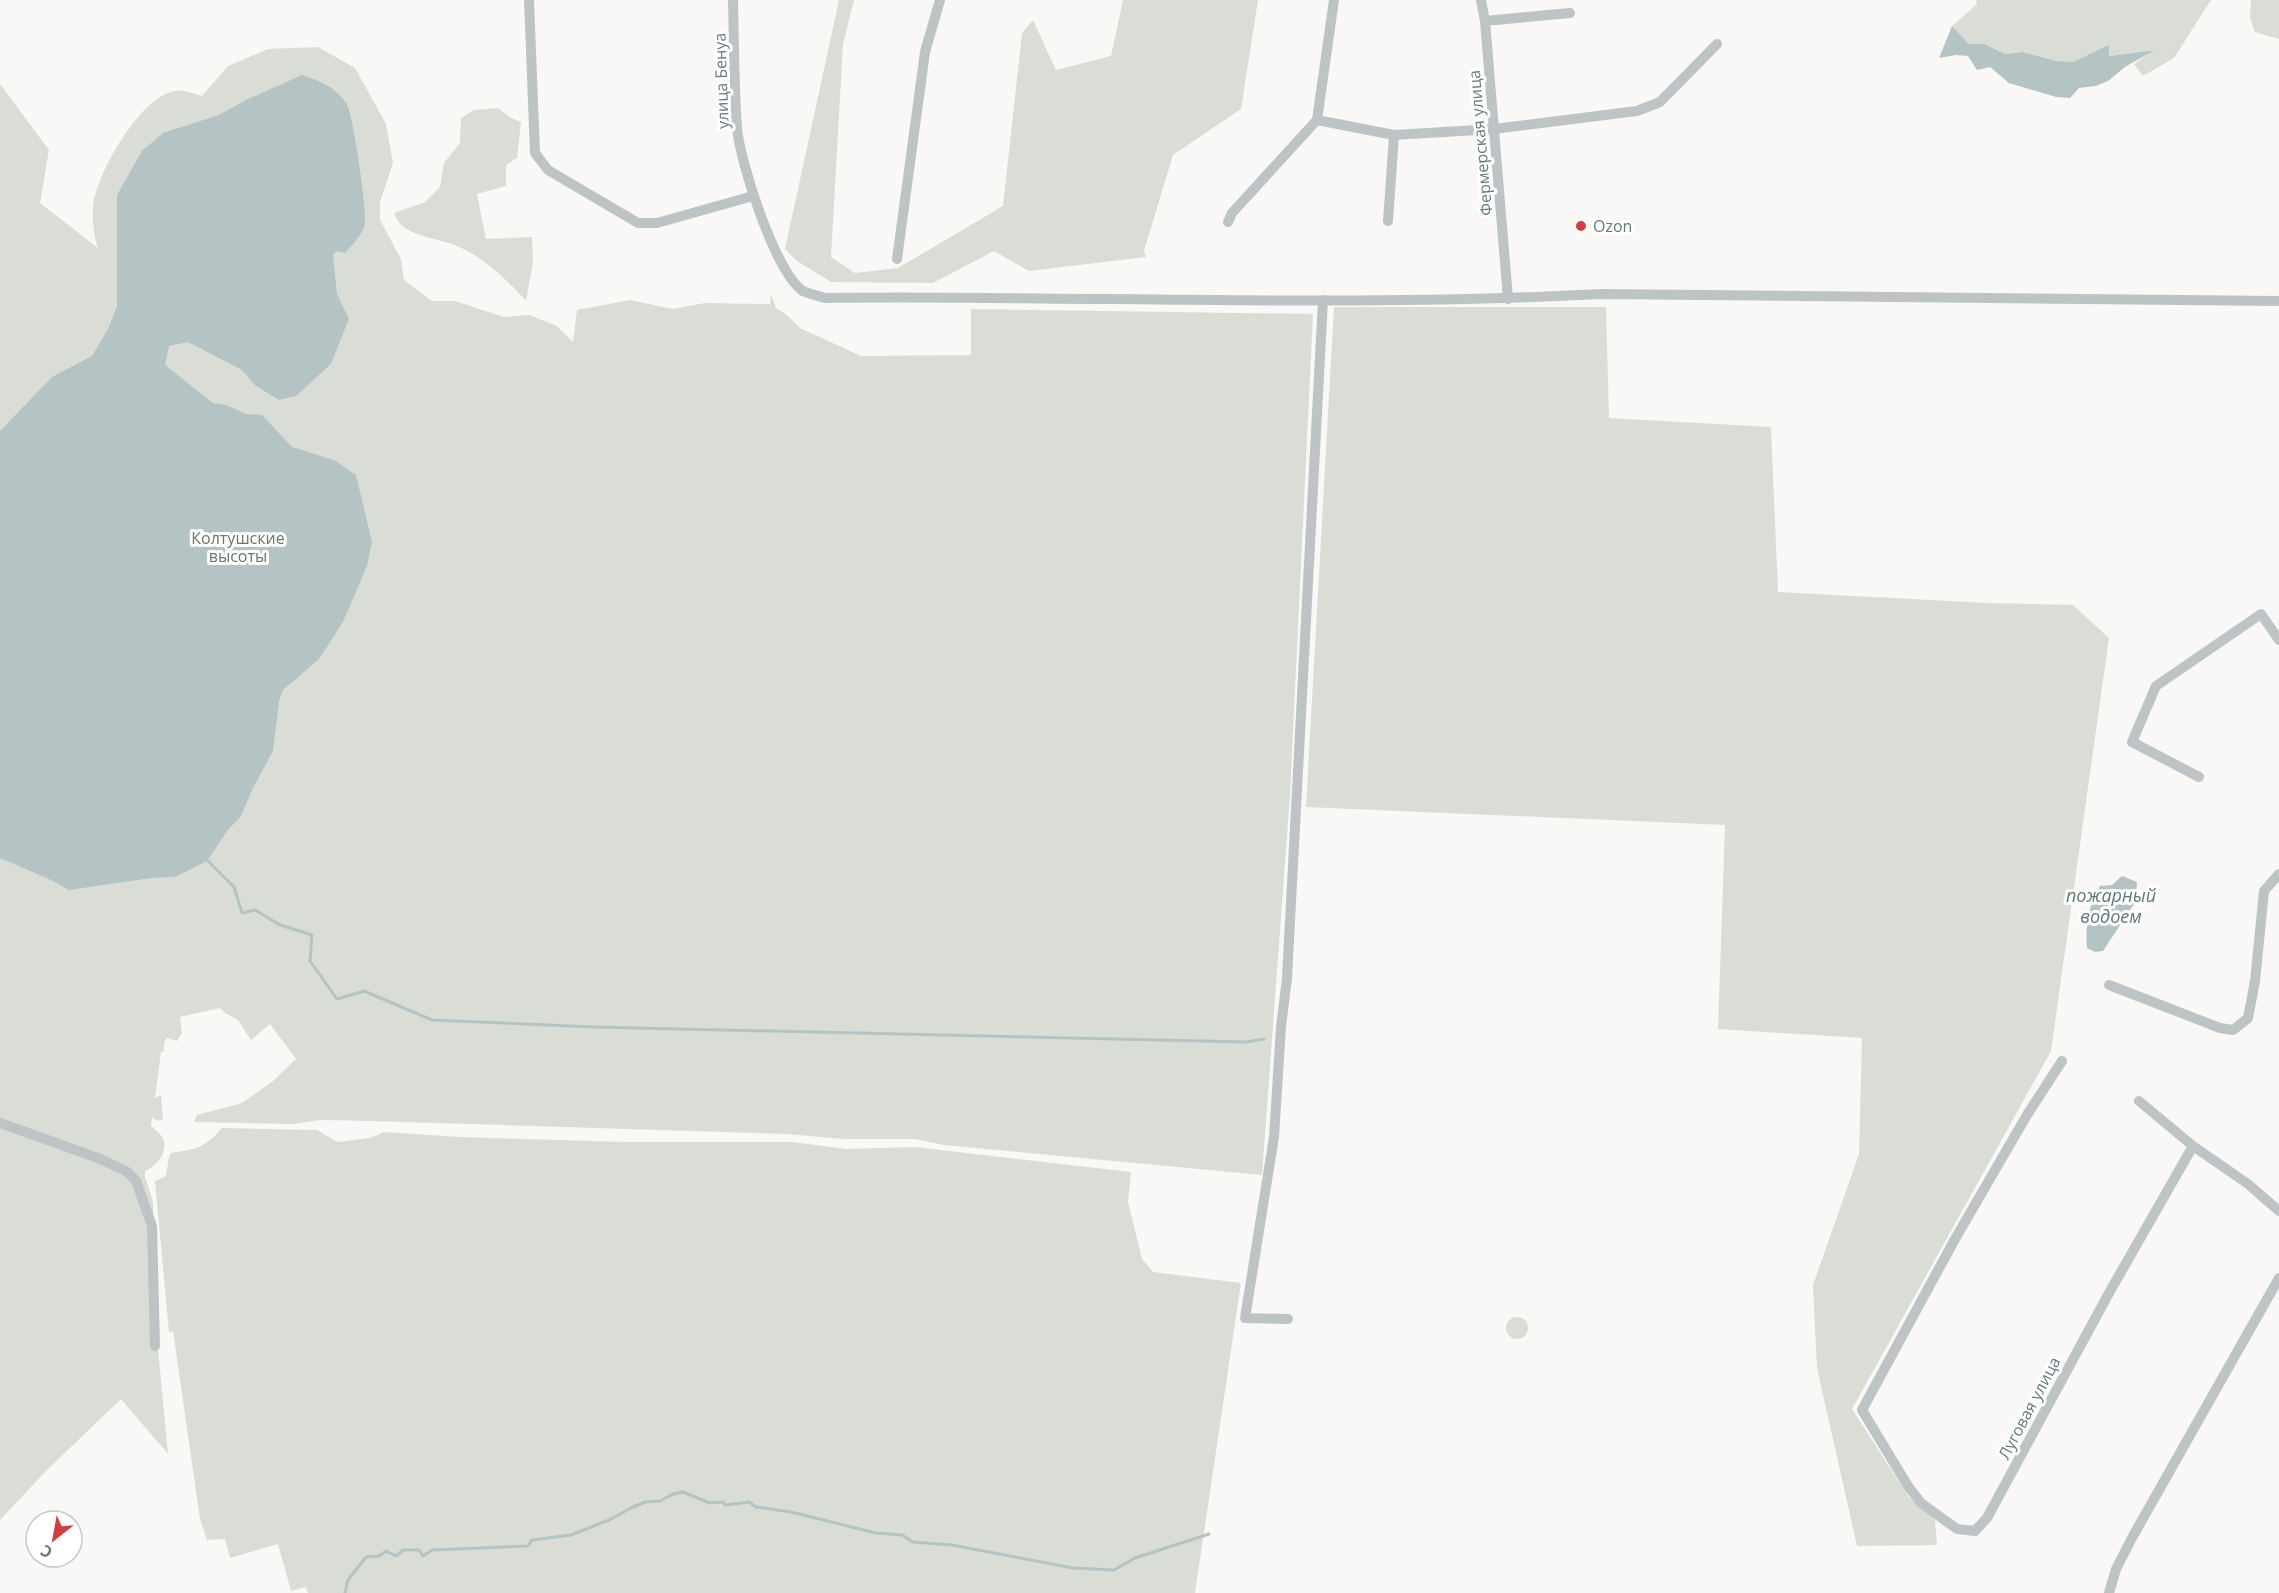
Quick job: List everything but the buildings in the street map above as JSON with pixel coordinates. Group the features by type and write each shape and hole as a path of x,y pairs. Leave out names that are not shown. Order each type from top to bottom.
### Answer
{"street":[{"path":"529,0 536,153 548,170 638,223 657,223 753,196"},
{"name":"улица Бенуа","path":"733,0 737,130 753,196 778,258 790,276 804,291 825,298 1323,300 1508,299 1601,294 2279,301"},
{"path":"897,259 925,52 940,0"},
{"path":"1228,222 1232,213 1317,120 1334,0"},
{"name":"Фермерская улица","path":"1481,0 1485,21 1508,299"},
{"path":"1485,21 1570,13"},
{"path":"1317,120 1394,135 1494,129 1648,108 1660,102 1717,44"},
{"path":"1388,221 1394,135"},
{"path":"1288,1319 1245,1318 1274,1137 1281,1027 1287,978 1323,300"},
{"path":"2199,777 2133,742 2156,686 2261,614 2279,640"},
{"path":"2109,985 2220,1028 2233,1030 2242,1025 2248,1018 2255,981 2264,891 2279,874"},
{"name":"Луговая улица","path":"2062,1061 2027,1115 1955,1239 1862,1410 1908,1486 1921,1503 1957,1529 1975,1531 1987,1518 2109,1293 2193,1146"},
{"path":"2139,1101 2193,1146 2248,1184 2279,1211"},
{"path":"0,1123 98,1158 126,1171 136,1181 152,1226 154,1346"},
{"path":"2109,1593 2116,1569 2133,1536 2279,1278"}],"green space":[{"path":"839,0 854,0 843,44 831,257 855,273 898,268 1003,206 1022,33 1033,20 1056,70 1111,56 1123,0 1258,0 1241,109 1173,155 1144,251 1146,257 1029,271 994,251 933,283 831,282 797,261 785,249"},
{"path":"1976,0 2211,0 2174,58 2143,76 2134,64 2154,50 2108,56 2109,46 2073,62 2057,61 2023,52 2005,54 1986,44 1969,44 1952,26 1977,4"},
{"path":"2251,0 2279,0 2279,39 2255,32 2250,18"},
{"name":"Колтушские высоты","path":"318,47 355,68 386,124 393,163 380,202 380,220 401,259 404,280 432,301 455,301 504,317 529,315 557,326 573,342 577,310 630,300 672,309 705,303 770,304 771,294 776,308 800,328 861,356 971,355 971,309 1313,314 1290,795 1262,1175 944,1145 915,1139 843,1139 787,1134 373,1121 321,1120 293,1124 194,1122 197,1115 242,1103 273,1081 296,1059 270,1024 251,1040 238,1020 220,1008 180,1017 182,1033 177,1041 167,1038 164,1051 161,1052 155,1098 161,1095 163,1119 158,1121 152,1117 151,1126 164,1142 163,1152 158,1161 145,1171 153,1202 156,1328 168,1454 121,1399 48,1469 0,1520 0,84 49,150 40,203 98,248 94,233 93,207 102,176 134,121 148,107 162,96 175,91 185,91 202,96 228,66 268,49"},
{"path":"498,108 521,122 517,158 506,165 506,186 477,194 486,239 532,237 533,262 526,301 477,257 457,246 406,229 394,213 425,202 440,187 444,163 460,143 461,118 474,110"},
{"path":"1334,307 1606,307 1609,418 1771,427 1778,592 2073,605 2109,638 2051,1051 1852,1409 1909,1497 1935,1520 1937,1545 1857,1546 1817,1368 1813,1285 1859,1154 1862,1038 1718,1029 1725,825 1306,807"},
{"path":"222,1128 317,1130 337,1142 370,1138 384,1132 460,1137 625,1142 792,1142 847,1149 914,1147 1131,1172 1128,1202 1142,1259 1153,1272 1241,1283 1195,1593 308,1593 306,1587 291,1591 278,1544 230,1558 225,1539 207,1540 200,1519 173,1331 169,1333 155,1181 165,1177 171,1153 205,1144"},
{"path":"1517,1317 1525,1320 1528,1328 1525,1336 1517,1339 1509,1336 1506,1328 1509,1320"}],"water":[{"path":"1952,26 1969,44 1985,44 2005,54 2023,52 2057,61 2073,62 2109,45 2109,56 2155,50 2125,67 2108,81 2096,86 2079,88 2070,98 2056,97 2009,83 1990,67 1977,70 1968,56 1956,55 1939,58"},
{"path":"302,75 322,82 333,89 347,105 356,143 364,200 365,223 362,231 345,253 337,251 333,255 337,294 349,319 331,364 296,396 279,400 256,386 242,370 188,342 169,346 165,365 213,403 226,405 246,414 262,415 292,447 334,460 356,475 372,542 367,566 343,622 319,659 283,690 279,701 273,751 241,816 227,831 207,861 175,877 151,878 69,890 0,858 0,431 52,377 92,356 108,329 117,307 117,195 142,151 163,133 219,115"},
{"name":"пожарный водоем","path":"2122,876 2137,882 2136,901 2103,951 2095,952 2087,948 2087,924 2093,900 2100,886 2112,885"}],"waterway":[{"path":"206,859 234,887 242,913 255,910 280,925 312,935 310,961 337,999 364,991 432,1020 594,1027 1246,1042 1264,1039"},
{"path":"345,1593 348,1580 366,1557 379,1556 386,1551 396,1556 403,1550 419,1550 423,1556 432,1550 528,1546 532,1540 571,1535 645,1502 660,1501 683,1492 710,1503 723,1502 725,1505 749,1502 756,1507 791,1512 876,1533 902,1535 913,1542 952,1545 1073,1568 1114,1570 1135,1558 1209,1534"}],"place":[{"name":"Ozon","path":"1581,226"}]}
